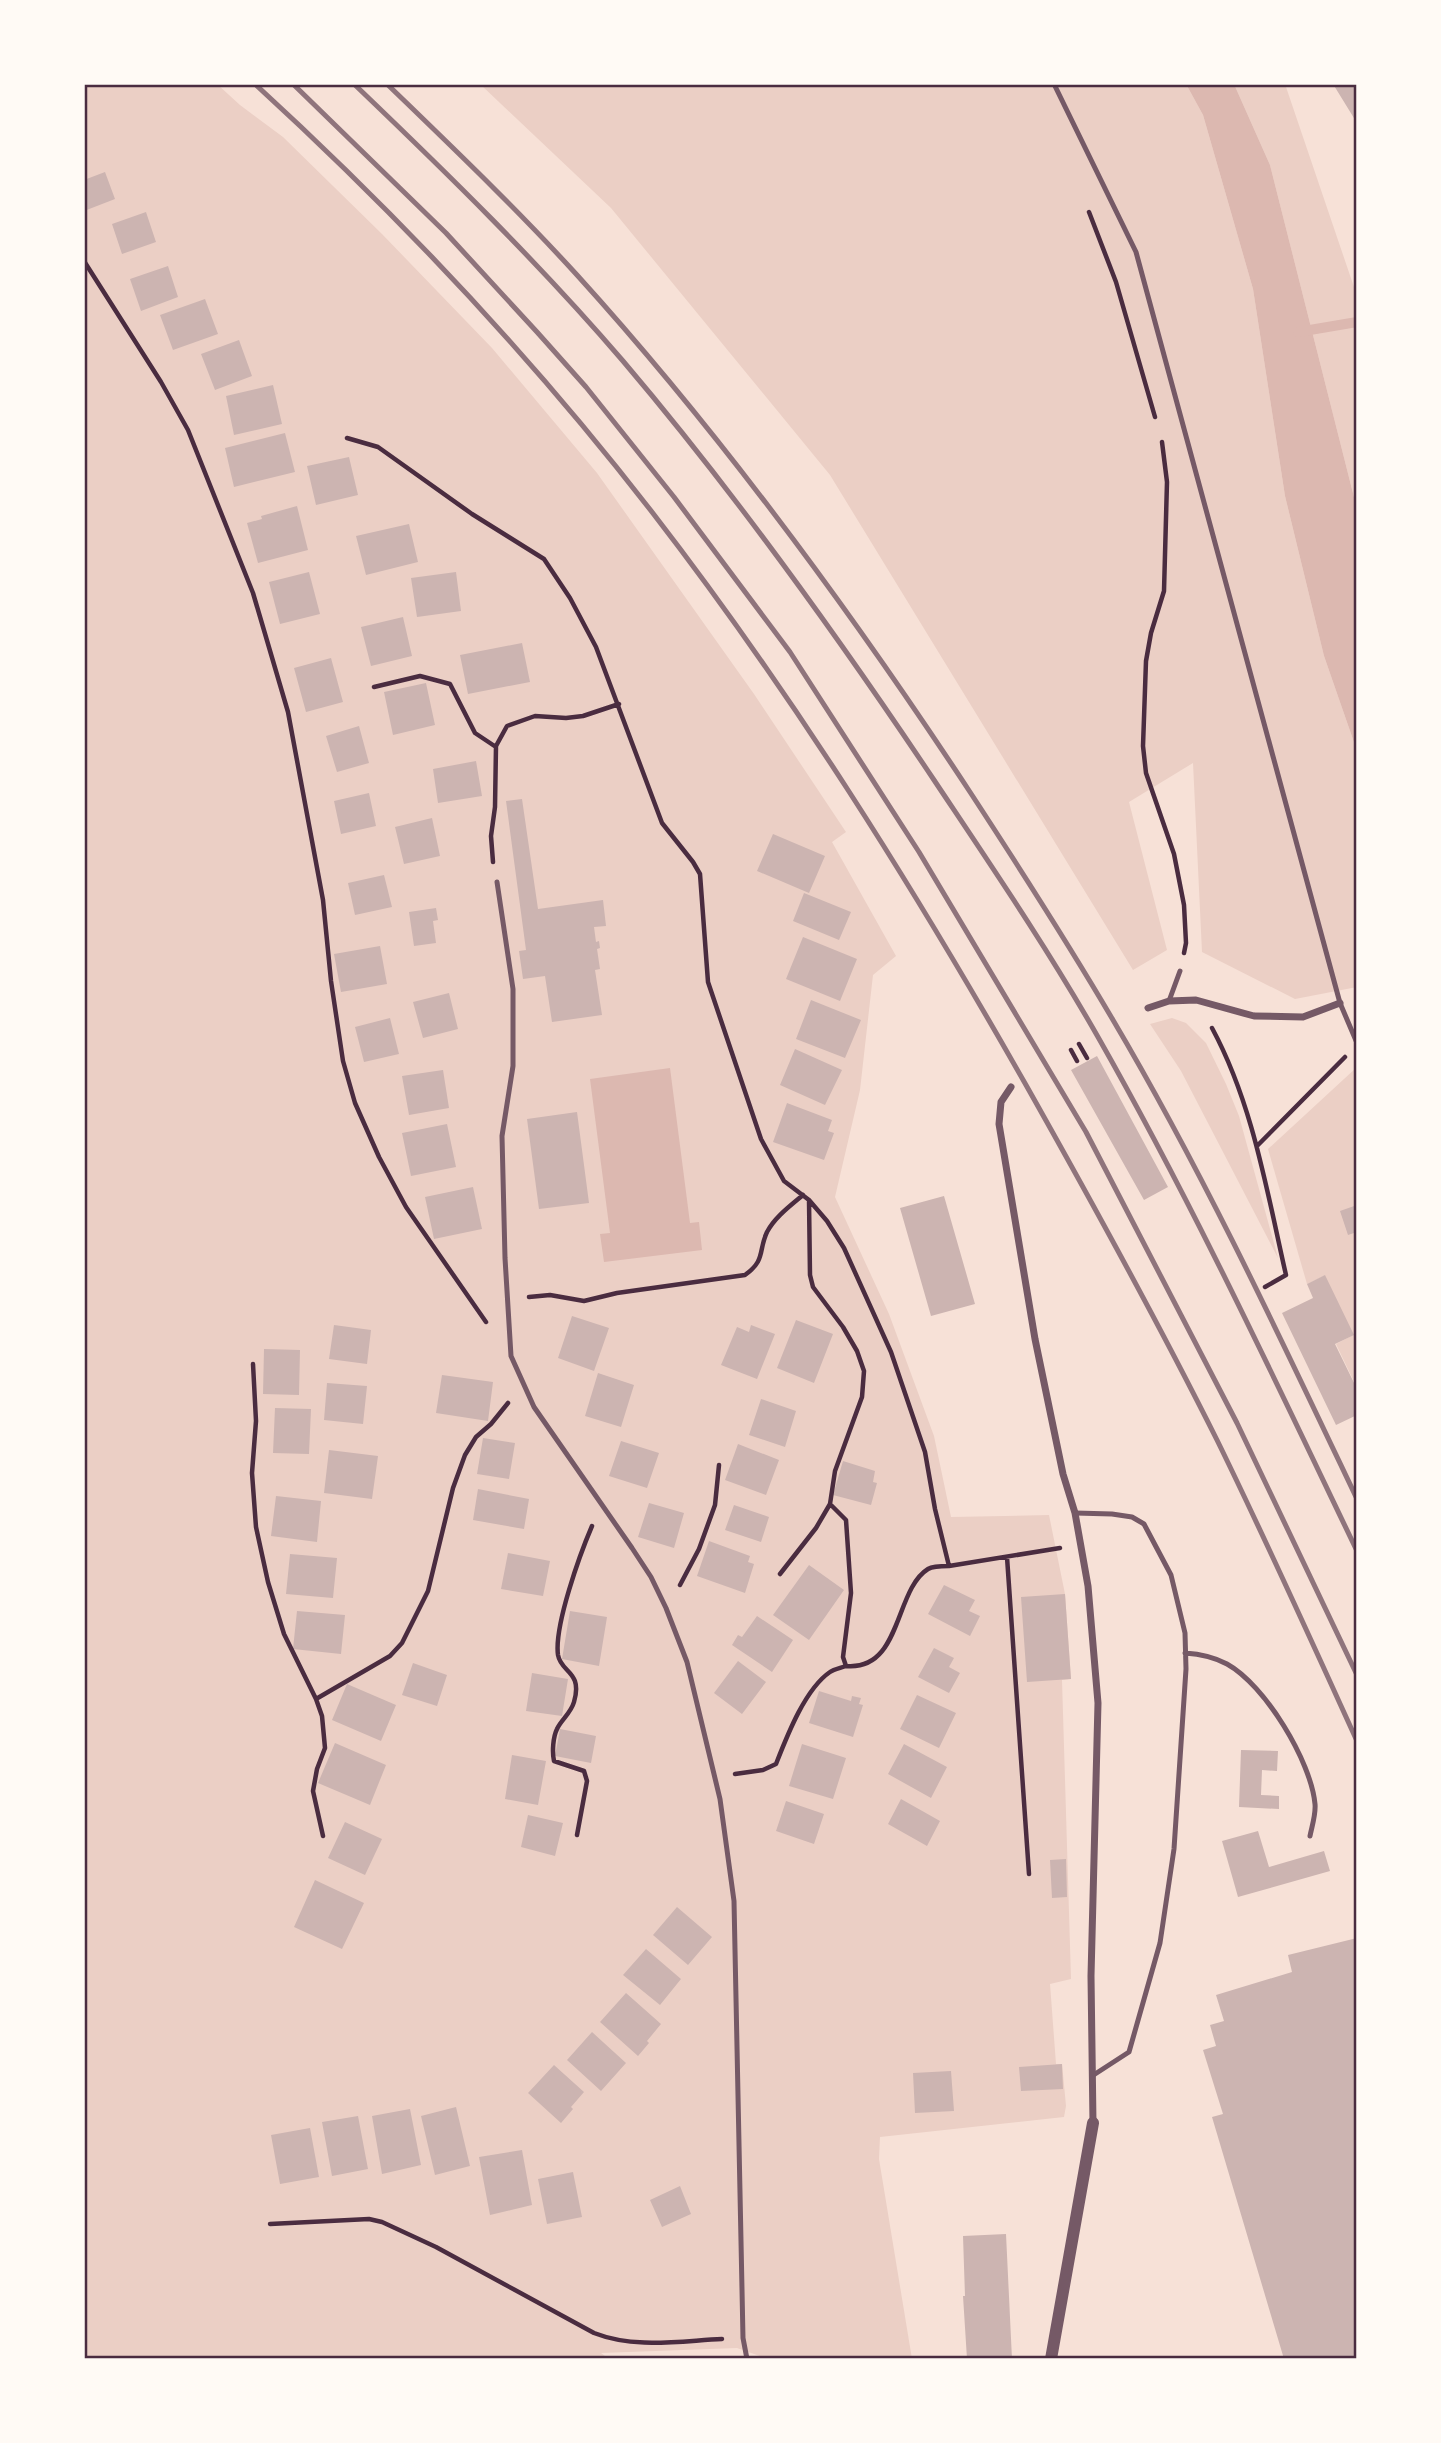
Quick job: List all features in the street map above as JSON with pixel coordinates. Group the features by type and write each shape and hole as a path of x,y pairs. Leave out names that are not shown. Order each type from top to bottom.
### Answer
{"street":[{"path":"1148,1009 1169,1001 1196,1000 1254,1016 1303,1017 1340,1003"},
{"path":"1011,1087 1001,1102 999,1124 1035,1339 1063,1474 1075,1513 1088,1586 1098,1703 1091,1976 1093,2123 1051,2359"}],"lane":[{"path":"1054,84 1136,252 1340,1003 1357,1043"},
{"path":"497,882 513,989 513,1066 502,1136 511,1356 534,1407 651,1577 666,1608 687,1662 720,1799 734,1901 743,2338 747,2359"},
{"path":"1169,1001 1180,971"},
{"path":"1075,1513 1132,1517 1144,1524 1171,1575 1185,1633 1174,1849 1160,1943 1129,2052 1092,2076"},
{"path":"1185,1653 1210,1657 1238,1672 1263,1697 1288,1733 1310,1779 1316,1806 1310,1836"}],"path":[{"path":"1086,204 1116,282 1158,425"},
{"path":"84,261 161,382 188,430 253,593 288,712 323,900 343,1061 355,1103 379,1157 406,1207 511,1356"},
{"path":"1161,436 1167,482 1164,591 1151,633 1146,662 1143,746 1146,773 1174,854 1184,905 1186,943 1180,971"},
{"path":"347,438 378,447 492,527 544,559 570,598 591,638 619,704 662,823 700,874 708,982 761,1139 784,1181 809,1200 827,1221 844,1248 891,1352 925,1452 949,1566"},
{"path":"374,687 420,676 450,684 475,733 496,747"},
{"path":"497,882 491,835 495,807 496,747 507,726 535,716 583,716 619,704"},
{"path":"1196,1000 1228,1058 1257,1146 1286,1275 1265,1287"},
{"path":"1079,1044 1087,1058"},
{"path":"1071,1050 1077,1061"},
{"path":"1257,1146 1348,1055"},
{"path":"507,1301 550,1295 584,1301 617,1293 745,1275 762,1257 767,1233 773,1223 803,1195"},
{"path":"780,1574 816,1528 830,1504 835,1471 862,1397 864,1371 857,1351 813,1287 810,1275 809,1200"},
{"path":"253,1364 256,1421 252,1473 256,1527 268,1582 284,1634 316,1699 324,1731 325,1748 313,1791 323,1836"},
{"path":"316,1699 390,1656 402,1643 428,1591 453,1488 465,1454 476,1437 502,1412 522,1381"},
{"path":"666,1608 699,1549 715,1505 719,1465"},
{"path":"830,1504 846,1520 851,1593 843,1657 846,1667"},
{"path":"577,1835 587,1782 584,1771 554,1761 552,1755 557,1728 574,1703 576,1683 570,1670 561,1664 558,1655 559,1642 564,1608 582,1549 603,1507"},
{"path":"714,1775 762,1770 776,1763 790,1728 814,1689 831,1671 868,1663 890,1642 919,1576 929,1567 1080,1544"},
{"path":"1007,1557 1029,1874"},
{"path":"270,2224 369,2219 382,2222 436,2247 611,2340 631,2343 743,2338"}],"shaded area":[{"path":"84,84 217,84 283,137 492,348 597,473 754,694 846,832 832,842 896,956 873,975 860,1090 835,1197 889,1314 934,1436 951,1517 1049,1515 1065,1594 1071,1679 1062,1680 1071,1979 1050,1984 1056,2064 1062,2064 1066,2106 1064,2117 880,2137 879,2159 912,2359 768,2359 737,2348 601,2353 609,2359 84,2359"},
{"path":"480,84 1186,84 1203,115 1253,289 1285,496 1324,656 1357,751 1357,987 1295,999 1202,952 1193,763 1129,802 1167,950 1133,970 830,475 611,208"},
{"path":"1186,84 1234,84 1270,165 1357,509 1357,751 1324,656 1285,496 1253,289 1203,115"},
{"path":"1234,84 1285,84 1357,296 1357,509 1270,165"},
{"path":"1172,1018 1186,1023 1206,1043 1226,1084 1239,1116 1278,1258 1181,1071 1150,1024"},
{"path":"1357,1067 1357,1388 1336,1344 1353,1335 1324,1276 1307,1284 1268,1149"},
{"path":"670,1068 690,1223 699,1222 702,1250 604,1262 600,1234 610,1233 590,1079"}],"building":[{"path":"1333,84 1357,84 1357,123"},
{"path":"105,172 115,199 84,211 84,180"},
{"path":"146,212 156,242 122,254 112,224"},
{"path":"168,266 178,297 141,311 130,279"},
{"path":"205,299 218,334 173,350 160,315"},
{"path":"239,340 252,376 215,390 201,354"},
{"path":"273,385 282,424 234,435 226,396"},
{"path":"285,433 295,472 234,487 225,448"},
{"path":"349,457 358,495 316,505 307,466"},
{"path":"297,506 308,550 258,563 247,523 262,519 261,516"},
{"path":"409,524 418,562 366,575 356,536"},
{"path":"309,572 320,614 280,624 269,582"},
{"path":"456,572 461,611 417,617 411,578"},
{"path":"403,617 412,656 371,666 361,627"},
{"path":"522,643 530,682 468,694 460,655"},
{"path":"331,658 343,702 306,712 294,668"},
{"path":"426,683 435,725 393,735 384,692"},
{"path":"359,726 369,763 337,772 326,736"},
{"path":"476,761 482,796 438,803 433,769"},
{"path":"369,793 376,826 341,834 334,801"},
{"path":"522,799 538,909 603,900 606,926 594,927 596,942 599,941 600,948 597,949 600,969 595,970 602,1015 552,1022 545,976 523,979 519,951 526,950 506,801"},
{"path":"432,818 440,856 404,864 395,827"},
{"path":"773,834 825,856 809,893 757,871"},
{"path":"384,875 392,907 355,915 348,883"},
{"path":"804,893 851,912 839,940 793,921"},
{"path":"436,908 438,920 433,921 436,943 414,946 409,912"},
{"path":"803,937 857,959 840,1001 786,979"},
{"path":"380,946 387,984 341,992 334,954"},
{"path":"449,993 458,1029 423,1038 413,1002"},
{"path":"811,1000 861,1020 845,1058 796,1039"},
{"path":"390,1018 399,1054 364,1062 355,1027"},
{"path":"795,1049 842,1070 825,1105 780,1085"},
{"path":"1097,1056 1168,1187 1144,1200 1071,1070"},
{"path":"443,1070 449,1108 409,1115 402,1076"},
{"path":"787,1103 832,1120 828,1131 834,1133 824,1160 773,1142"},
{"path":"577,1112 589,1203 539,1209 527,1119"},
{"path":"447,1124 456,1167 411,1176 402,1133"},
{"path":"473,1187 482,1229 434,1239 425,1197"},
{"path":"944,1196 975,1304 931,1316 900,1208"},
{"path":"1357,1205 1357,1232 1348,1235 1340,1211"},
{"path":"1325,1275 1354,1335 1335,1344 1357,1389 1357,1415 1336,1425 1282,1313 1313,1298 1307,1284"},
{"path":"572,1316 609,1328 594,1371 558,1358"},
{"path":"796,1320 833,1334 814,1383 777,1368"},
{"path":"334,1325 371,1330 367,1364 329,1359"},
{"path":"751,1325 775,1334 757,1379 721,1365 737,1327 749,1332"},
{"path":"264,1349 300,1350 299,1395 263,1394"},
{"path":"598,1373 634,1385 621,1427 585,1416"},
{"path":"442,1375 493,1382 488,1421 436,1413"},
{"path":"327,1383 367,1386 363,1424 324,1420"},
{"path":"761,1399 796,1411 785,1447 749,1435"},
{"path":"275,1408 311,1409 309,1454 273,1453"},
{"path":"483,1438 515,1443 509,1479 477,1474"},
{"path":"621,1441 659,1453 647,1488 609,1476"},
{"path":"738,1444 779,1460 766,1495 725,1480"},
{"path":"329,1450 378,1456 372,1499 324,1493"},
{"path":"843,1461 875,1471 873,1482 877,1483 871,1505 833,1495"},
{"path":"478,1489 529,1499 524,1529 473,1520"},
{"path":"276,1496 321,1501 317,1542 271,1536"},
{"path":"649,1503 684,1513 674,1548 638,1537"},
{"path":"734,1505 769,1517 761,1542 725,1530"},
{"path":"709,1541 750,1556 748,1562 754,1564 745,1593 697,1576"},
{"path":"508,1553 550,1561 543,1596 501,1589"},
{"path":"290,1554 337,1558 333,1598 286,1594"},
{"path":"809,1565 844,1590 809,1640 773,1615"},
{"path":"944,1585 975,1600 969,1611 980,1616 970,1636 928,1614"},
{"path":"1065,1594 1071,1679 1027,1682 1021,1597"},
{"path":"297,1611 345,1615 341,1654 293,1649"},
{"path":"570,1611 607,1617 599,1666 562,1659"},
{"path":"757,1616 793,1640 772,1672 732,1645 738,1635 742,1637"},
{"path":"934,1648 954,1658 949,1667 960,1673 949,1693 918,1677"},
{"path":"738,1661 766,1682 742,1714 714,1693"},
{"path":"413,1663 447,1675 437,1706 402,1695"},
{"path":"532,1673 568,1679 562,1716 526,1711"},
{"path":"347,1684 396,1705 381,1741 332,1720"},
{"path":"819,1691 851,1701 852,1696 861,1698 859,1704 863,1705 853,1737 809,1723"},
{"path":"917,1695 956,1713 939,1748 900,1729"},
{"path":"560,1729 596,1736 591,1763 555,1756"},
{"path":"335,1743 386,1765 370,1805 318,1783"},
{"path":"802,1744 846,1758 833,1799 789,1786"},
{"path":"904,1744 947,1767 931,1798 888,1774"},
{"path":"1241,1750 1278,1751 1277,1771 1262,1770 1261,1795 1279,1796 1279,1809 1239,1807"},
{"path":"512,1755 546,1761 538,1805 505,1799"},
{"path":"901,1799 940,1821 927,1846 888,1824"},
{"path":"786,1801 824,1814 814,1844 776,1831"},
{"path":"528,1815 563,1823 555,1856 521,1847"},
{"path":"345,1822 382,1839 365,1875 328,1858"},
{"path":"1258,1831 1269,1867 1324,1851 1330,1871 1238,1897 1222,1841"},
{"path":"1066,1859 1067,1897 1052,1898 1050,1860"},
{"path":"315,1880 364,1903 342,1949 294,1927"},
{"path":"677,1907 712,1937 688,1965 653,1935"},
{"path":"1357,1938 1357,2359 1284,2359 1212,2117 1223,2114 1203,2050 1216,2046 1210,2025 1224,2021 1216,1995 1292,1972 1288,1955"},
{"path":"646,1949 681,1979 660,2005 623,1975"},
{"path":"626,1993 661,2024 638,2056 600,2022"},
{"path":"592,2032 626,2063 601,2091 567,2060"},
{"path":"1062,2064 1063,2089 1021,2091 1019,2067"},
{"path":"554,2065 584,2092 561,2123 528,2093"},
{"path":"951,2071 954,2111 915,2113 913,2073"},
{"path":"456,2107 470,2166 435,2175 421,2116"},
{"path":"410,2109 421,2165 382,2174 372,2116"},
{"path":"358,2116 368,2169 332,2176 322,2122"},
{"path":"310,2128 319,2177 280,2184 271,2135"},
{"path":"522,2150 532,2205 490,2215 479,2157"},
{"path":"573,2172 582,2217 547,2224 538,2179"},
{"path":"680,2186 691,2214 662,2227 650,2200"},
{"path":"1006,2234 1012,2359 967,2359 963,2236"}],"waterway":[{"path":"1298,332 1357,322"}],"railway":[{"path":"255,84 361,184 512,343 652,512 704,580 802,720 940,937 1124,1261 1217,1440 1357,1741"},
{"path":"293,84 446,233 586,387 674,497 790,652 919,852 1086,1132 1237,1423 1357,1675"},
{"path":"354,84 492,219 623,361 706,462 823,619 897,726 1018,907 1098,1037 1200,1227 1357,1551"},
{"path":"387,84 554,250 631,336 734,461 832,591 925,724 1061,934 1179,1137 1240,1256 1357,1499"}]}
